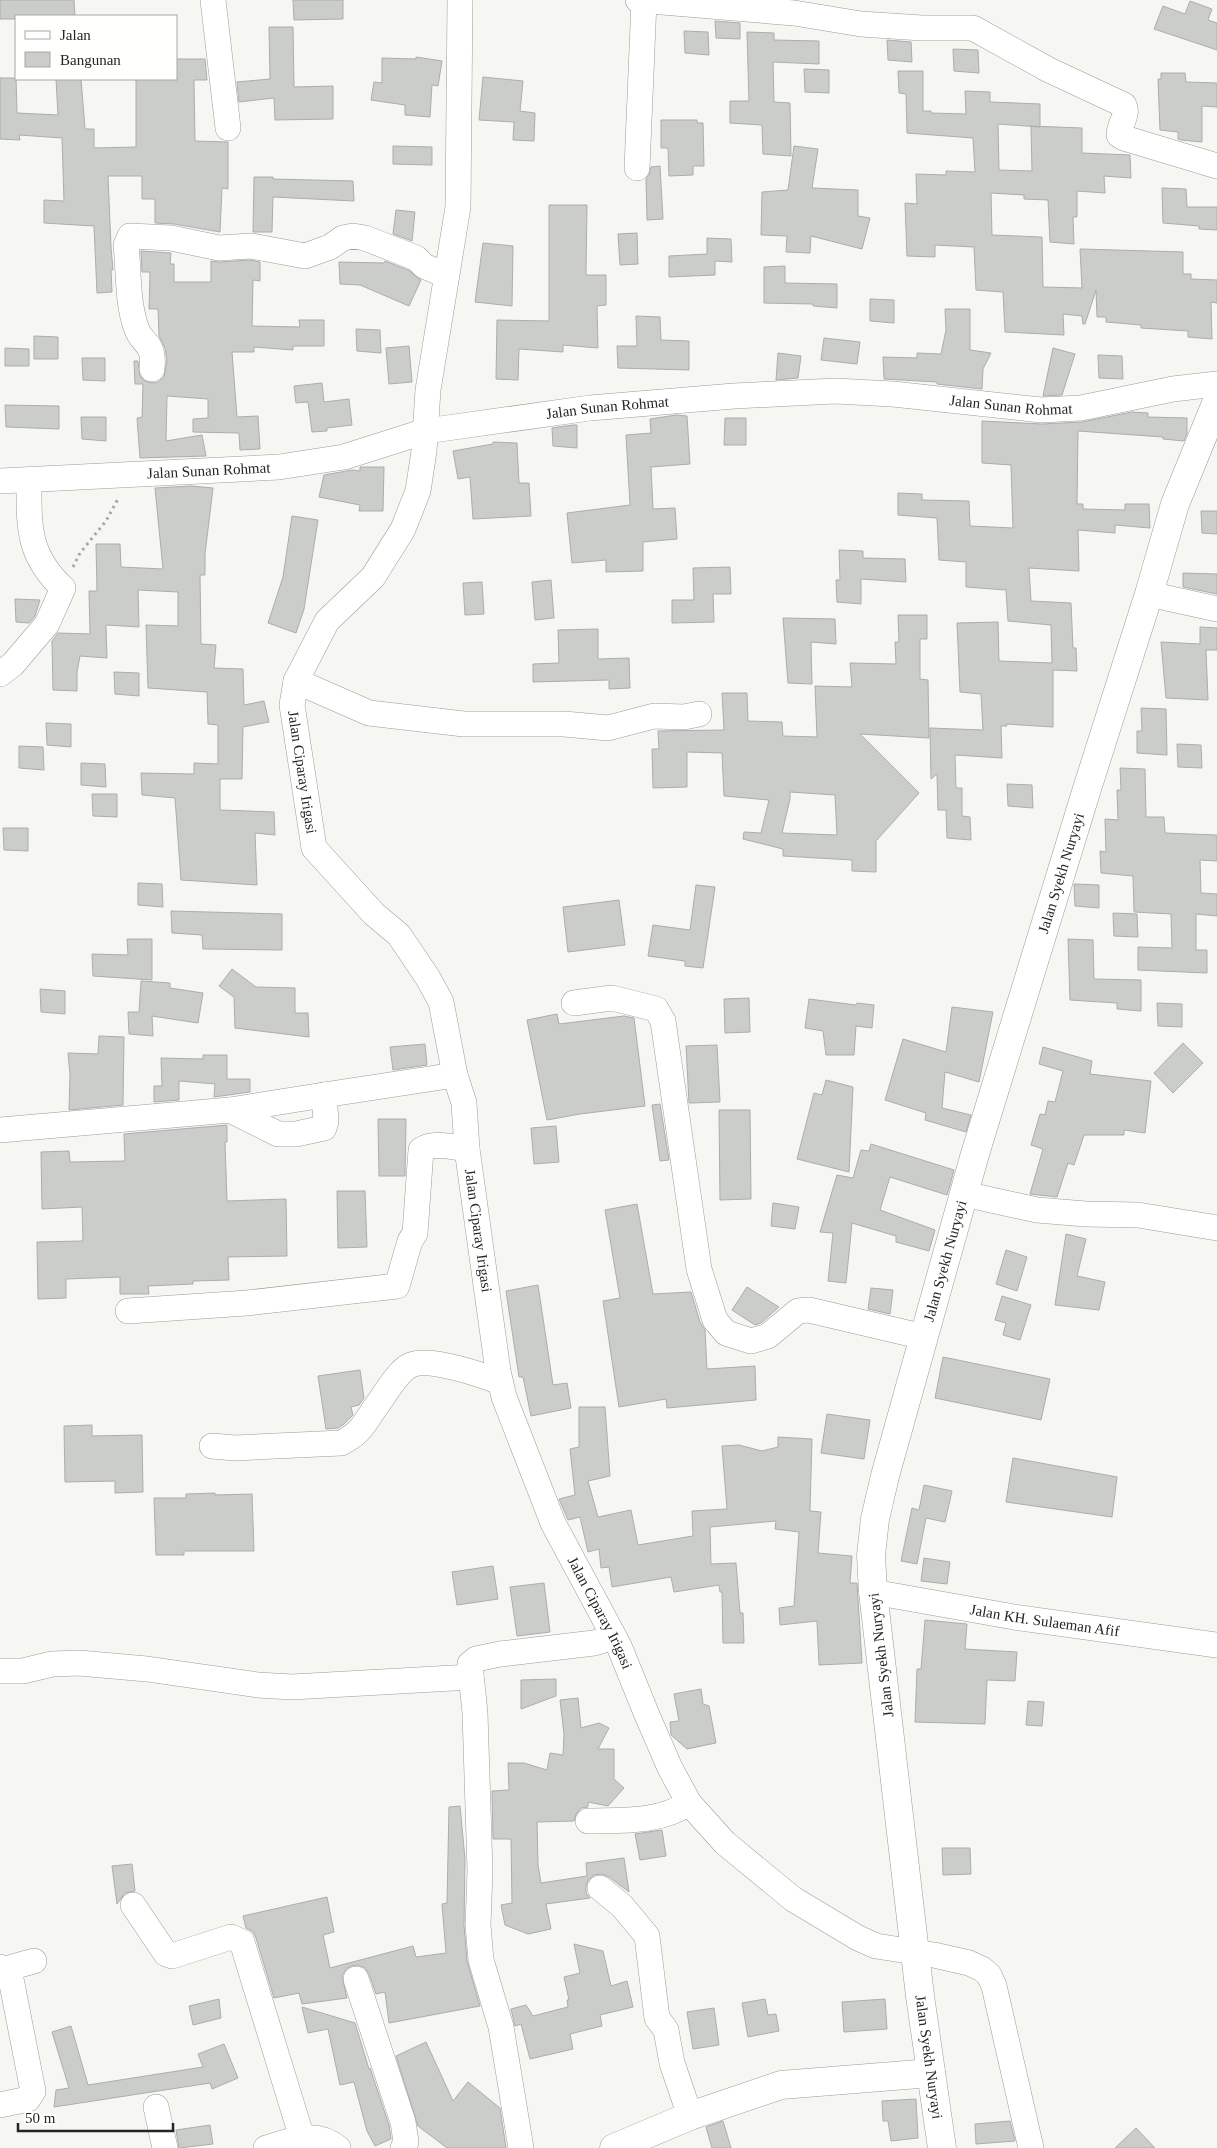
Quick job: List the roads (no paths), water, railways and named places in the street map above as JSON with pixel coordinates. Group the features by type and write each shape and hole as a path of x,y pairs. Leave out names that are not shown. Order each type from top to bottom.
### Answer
{"main road":[{"name":"Jalan Syekh Nuryayi","path":"942,2148 915,1957 873,1592 871,1555 875,1519 885,1476 964,1194 1086,792 1150,594 1175,504 1217,402"},
{"path":"614,2148 690,2116 781,2085 931,2073"}],"street":[{"path":"213,0 228,128"},
{"name":"Jalan Ciparay Irigasi","path":"460,0 458,207 445,275 428,390 426,431 418,491 403,529 373,577 327,621 296,681 292,705 314,848 374,914 398,934 428,978 441,1002 455,1075 464,1103 467,1149 494,1380 553,1523 606,1639 626,1662 666,1760 677,1810 725,1843 793,1899 867,1942 915,1957 969,1963 982,1969 989,1975 994,1986 1031,2148"},
{"path":"637,168 641,0 794,13 861,24 922,28 973,28 1049,70 1124,105 1126,114 1119,130 1119,135 1124,138 1217,166"},
{"path":"152,369 153,357 148,343 136,330 131,306 126,245 130,236 171,238 219,248 251,246 305,256 330,247 343,238 353,236 365,238 416,258 424,266 445,275"},
{"name":"Jalan Sunan Rohmat","path":"0,481 278,467 344,457 426,431 590,408 734,396 834,391 893,394 1041,410 1081,408 1172,389 1217,384"},
{"path":"0,674 13,664 47,624 64,588 50,575 36,550 30,530 28,480"},
{"path":"1150,594 1217,609"},
{"path":"296,681 369,713 464,724 564,724 608,728 654,716 684,717 699,714"},
{"path":"574,1003 612,998 656,1009 664,1021 699,1269 715,1320 726,1333 751,1341 768,1336 798,1310 808,1310 924,1337"},
{"path":"0,1130 230,1110 455,1075"},
{"path":"230,1110 278,1134 296,1134 324,1128 326,1121 324,1095"},
{"path":"128,1311 246,1303 397,1286 410,1241 415,1233 421,1150 425,1146 467,1149"},
{"path":"964,1194 1038,1210 1086,1214 1138,1215 1217,1228"},
{"path":"212,1446 235,1448 341,1443 355,1436 364,1426 400,1373 412,1364 423,1363 462,1369 494,1380"},
{"name":"Jalan KH. Sulaeman Afif","path":"873,1592 1014,1618 1217,1645"},
{"path":"521,2148 501,2027 481,1960 478,1925 480,1871 475,1723 470,1664 476,1659 500,1654 606,1639"},
{"path":"0,1671 23,1671 52,1664 79,1663 147,1669 258,1685 292,1687 471,1677"},
{"path":"588,1821 647,1819 677,1810"},
{"path":"600,1888 622,1906 647,1936 657,2018 666,2030 672,2063 690,2116"},
{"path":"133,1905 166,1954 172,1956 231,1937 242,1942 302,2138"},
{"path":"3,1968 34,1961"},
{"path":"0,2105 28,2099 33,2091 10,1974 3,1968"},
{"path":"356,1979 402,2122 406,2142 403,2148"},
{"path":"156,2107 165,2148"},
{"path":"266,2148 311,2136 322,2138 338,2148"}]}
